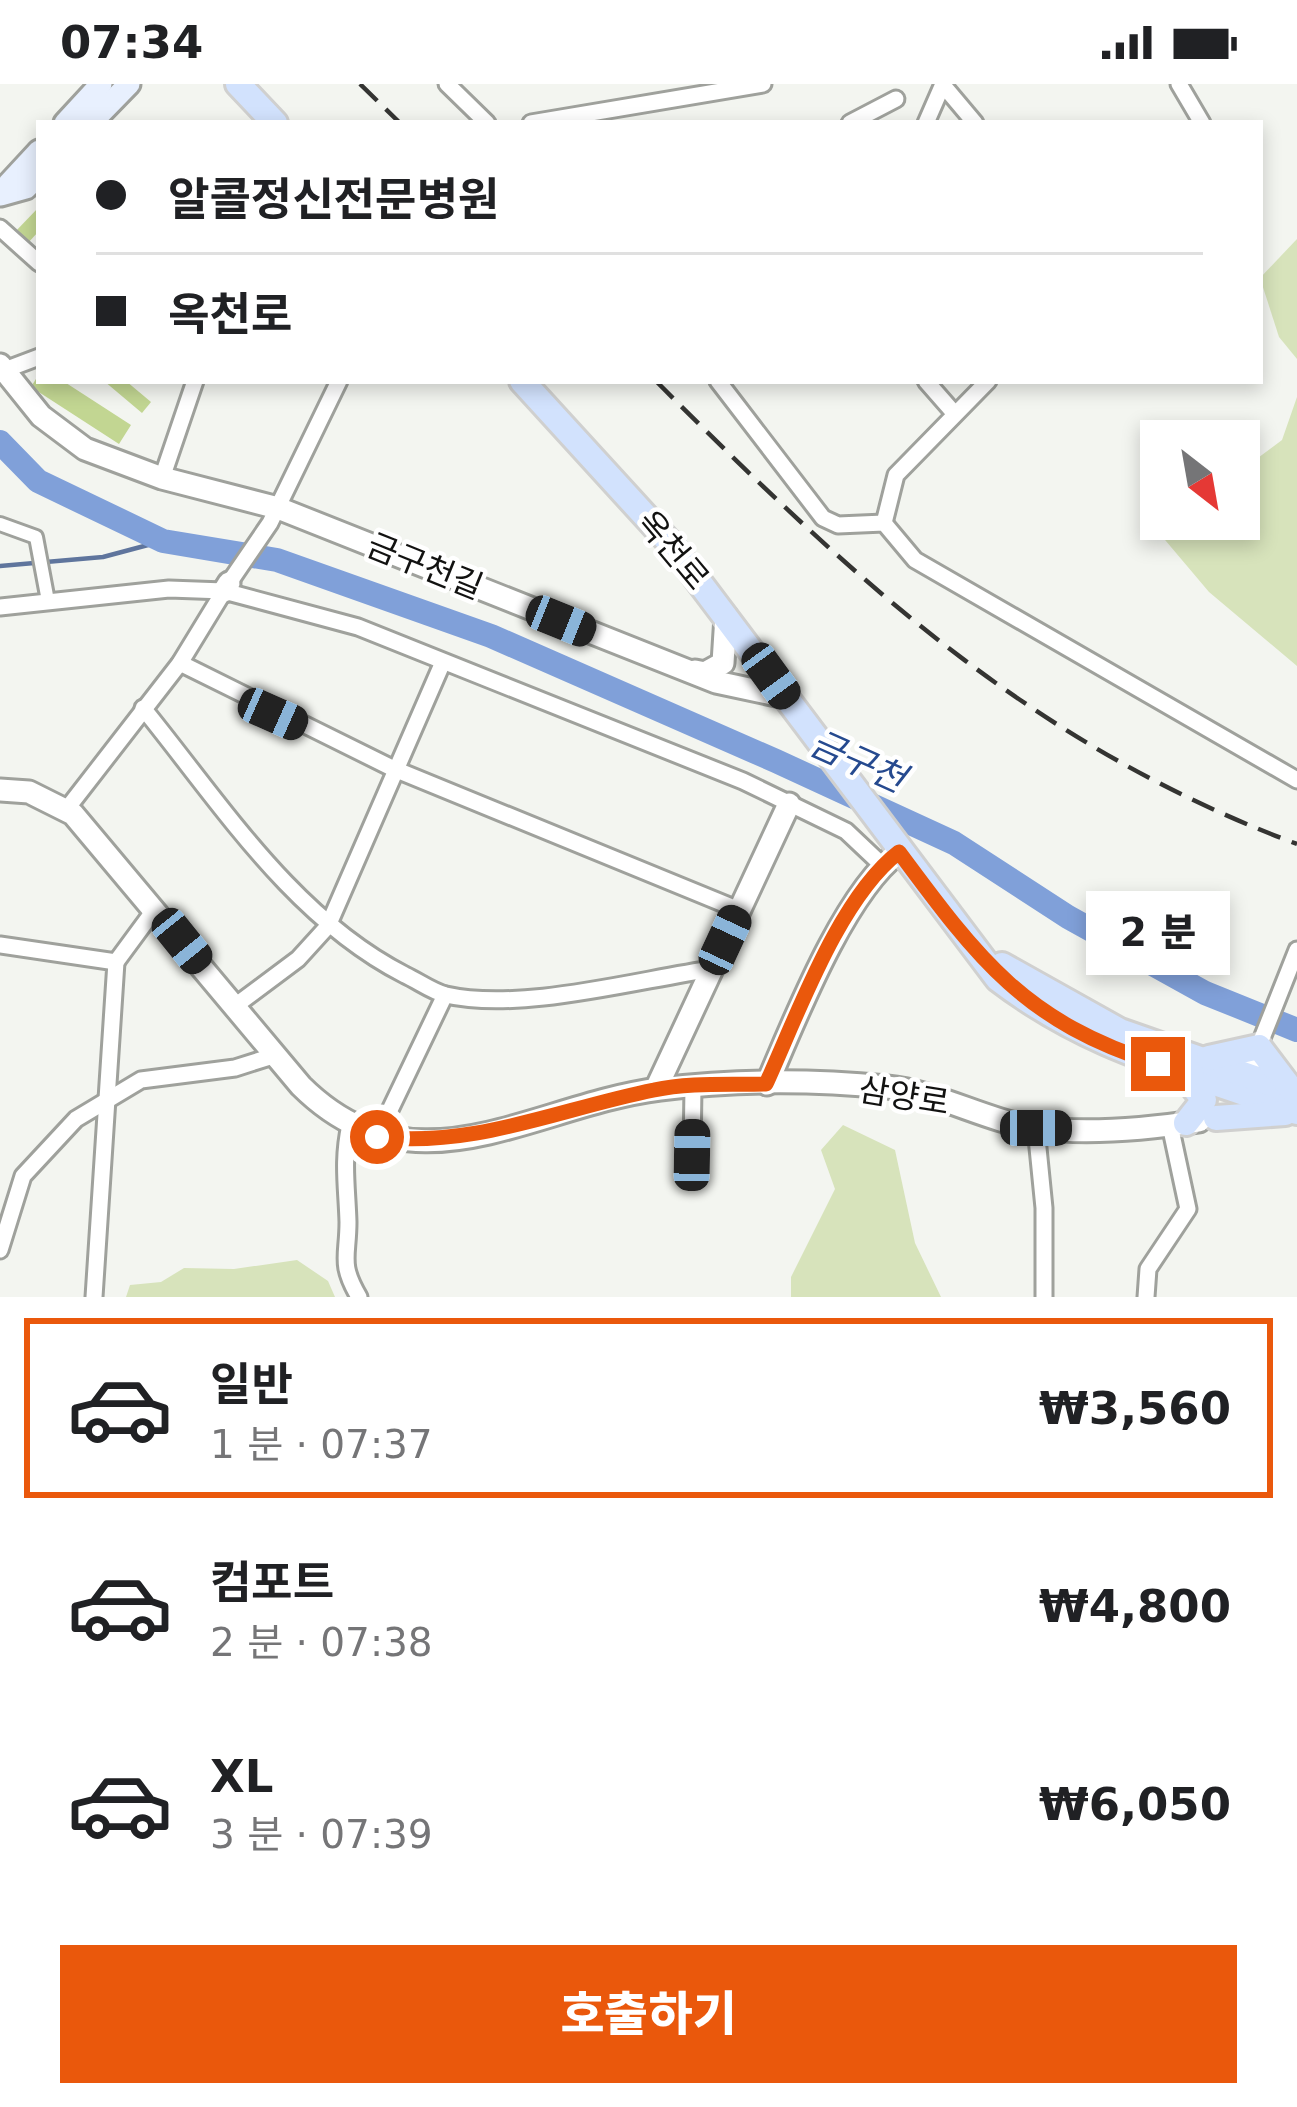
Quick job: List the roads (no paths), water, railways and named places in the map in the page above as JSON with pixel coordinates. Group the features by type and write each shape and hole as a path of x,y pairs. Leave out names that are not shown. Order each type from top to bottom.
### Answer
{"main road":[{"path":"68,120 101,84"},
{"path":"94,120 129,84"},
{"path":"238,84 268,120"},
{"path":"0,194 36,154"},
{"path":"0,194 26,188 36,178"},
{"name":"옥천로","path":"525,384 669,542 811,730 891,858"},
{"path":"891,858 998,979 1069,1029 1244,1083 1297,1093"},
{"path":"1188,1064 1233,1057 1260,1043 1297,1093"},
{"path":"1178,1124 1204,1100 1188,1064"},
{"path":"1244,1083 1297,1112"},
{"path":"1216,1118 1297,1112"}],"street":[{"path":"447,84 484,120"},
{"path":"570,120 608,117 715,88 763,84"},
{"path":"927,120 943,84 973,120"},
{"path":"1179,84 1200,120"},
{"path":"856,120 896,99"},
{"path":"0,228 36,260"},
{"path":"1,368 36,358"},
{"name":"금구천길","path":"1,368 61,433 85,449 682,670 786,697"},
{"path":"162,478 194,384"},
{"path":"66,810 180,663 274,516 338,384"},
{"path":"720,384 823,518 838,525 884,524"},
{"path":"929,384 954,413"},
{"path":"985,384 896,475 887,494 884,524 915,560 1297,780"},
{"path":"0,524 36,536 48,601"},
{"path":"0,607 226,587 358,627 789,804 891,858 855,902 766,1084"},
{"path":"682,670 705,673 723,663 725,616"},
{"path":"235,1006 298,959 328,926 443,662"},
{"path":"180,663 396,770 739,910"},
{"path":"143,708 284,880 328,926 358,951 445,995 519,997 712,969"},
{"name":"삼양로","path":"0,790 29,792 66,810 323,1108 377,1137 424,1142 458,1138 530,1125 656,1089 766,1084 889,1087 1036,1128 1178,1124 1216,1118"},
{"path":"656,1089 789,804"},
{"path":"94,1297 116,962 155,909"},
{"path":"0,945 116,962"},
{"path":"1216,1118 1235,1105 1297,950"},
{"path":"377,1137 445,995"},
{"path":"0,1250 23,1176 76,1119 141,1080 235,1068 276,1055"},
{"path":"692,1155 693,1087"},
{"path":"1146,1297 1148,1269 1188,1209 1178,1124"},
{"path":"350,1125 342,1162 348,1225 343,1253 359,1297"},
{"path":"1036,1128 1044,1208 1044,1297"}],"waterway":[{"name":"금구천","path":"0,442 38,481 163,541 277,560 491,636 776,761 954,843 1068,917 1205,993 1297,1030"},
{"name":"금구천","path":"0,566 103,557 163,541"}],"railway":[{"path":"360,84 397,120"},
{"path":"659,384 875,588 1029,706 1112,758 1201,804 1297,844"}]}
